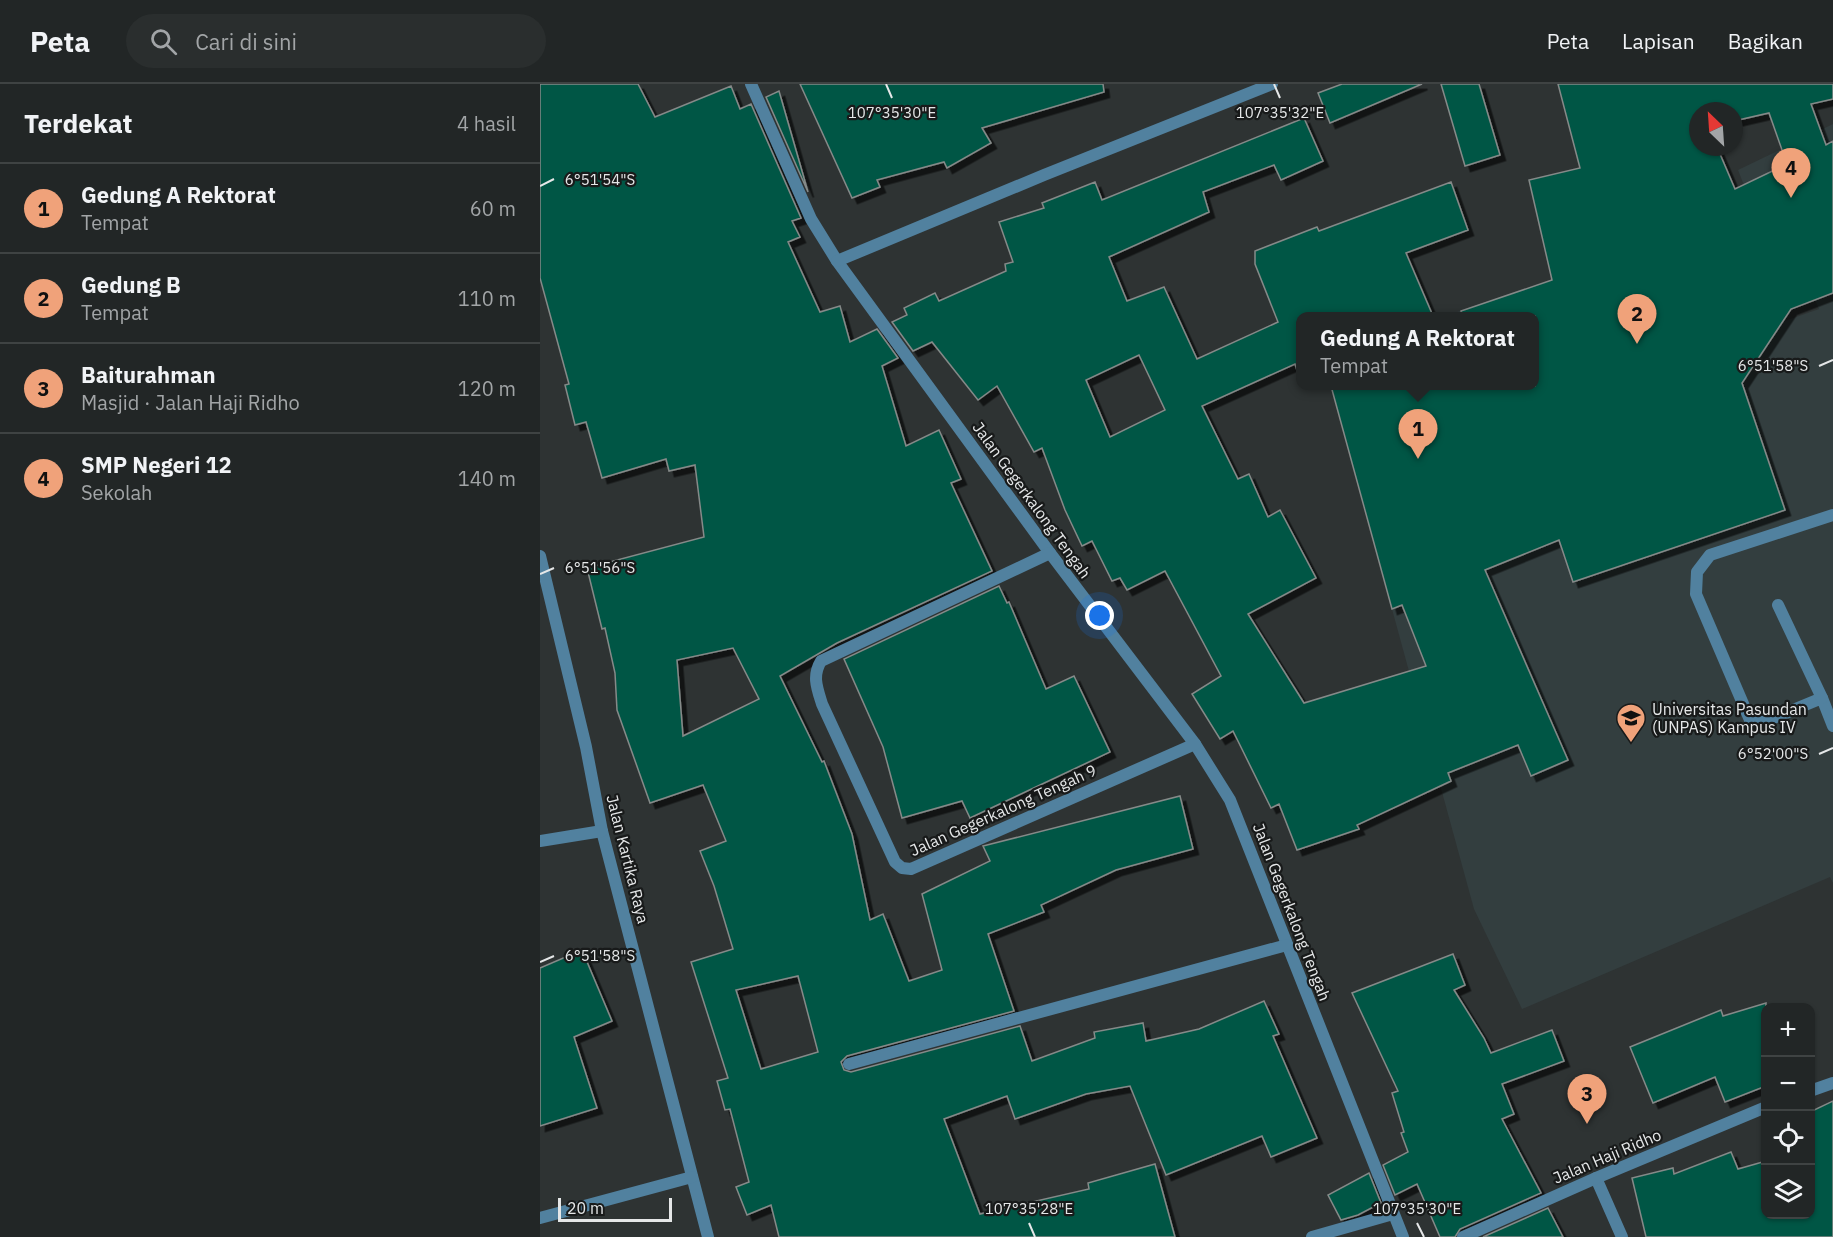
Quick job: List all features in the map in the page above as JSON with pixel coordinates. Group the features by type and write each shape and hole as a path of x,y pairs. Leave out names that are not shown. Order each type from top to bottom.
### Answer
{"street":[{"name":"Jalan Gegerkalong Tengah","path":"751,84 811,219 837,261 1050,553 1195,744 1230,800 1403,1237"},
{"path":"837,261 1272,84"},
{"path":"1822,698 1764,722 1750,720 1696,594 1697,572 1710,555 1833,514"},
{"name":"Jalan Gegerkalong Tengah 9","path":"1050,553 821,661 816,669 814,681 822,704 895,862 902,868 911,869 1195,744"},
{"name":"Jalan Kartika Raya","path":"540,556 586,747 602,831 708,1237"},
{"path":"1778,605 1833,726"},
{"path":"540,841 602,831"},
{"path":"849,1064 1287,945"},
{"path":"1815,1089 1833,1083"},
{"name":"Jalan Haji Ridho","path":"1463,1237 1761,1109"},
{"path":"540,1218 692,1177"},
{"path":"1596,1178 1622,1237"},
{"path":"1312,1237 1393,1214"}],"shaded area":[{"name":"Universitas Pasundan (UNPAS) Kampus IV","path":"1833,124 1833,883 1830,877 1522,1009 1474,909 1332,390 1539,390 1539,312 1457,312 1737,218 1782,322 1819,309 1783,225 1763,234 1738,170"}],"building":[{"path":"540,84 638,84 655,117 731,86 740,109 751,104 801,218 792,221 800,237 788,242 820,312 840,306 850,342 877,329 898,358 882,366 906,446 939,430 961,479 951,483 992,571 837,643 780,676 822,762 824,761 852,834 870,920 883,914 909,981 942,970 922,894 990,861 983,846 1180,796 1193,849 1116,870 1041,905 1044,912 988,934 1014,1011 847,1056 841,1062 844,1070 851,1072 1020,1026 1032,1061 1095,1038 1094,1032 1143,1023 1146,1041 1199,1029 1264,1001 1279,1034 1273,1036 1317,1138 1271,1157 1262,1136 1166,1175 1130,1086 1086,1094 1015,1119 1007,1096 944,1119 980,1214 1089,1189 1088,1183 1155,1164 1175,1237 779,1237 771,1205 747,1215 736,1187 749,1182 730,1109 725,1110 717,1081 728,1078 691,962 733,949 714,886 700,851 726,841 703,785 650,803 617,710 615,673 605,628 602,629 587,568 704,537 695,465 669,471 666,459 602,478 586,422 575,425 565,385 569,384 540,278","holes":["733,648 759,699 683,736 677,660","798,976 818,1052 761,1069 736,990"]},
{"path":"800,84 1103,84 1104,92 982,128 991,143 947,168 944,162 877,180 880,187 852,198"},
{"path":"1342,84 1422,84 1330,123 1318,93"},
{"path":"1441,84 1479,84 1500,155 1465,166"},
{"path":"1558,84 1833,84 1833,99 1811,104 1826,145 1833,141 1833,293 1791,309 1742,383 1785,510 1573,582 1559,540 1485,570 1568,760 1531,776 1518,745 1448,773 1451,781 1357,825 1359,829 1297,850 1279,804 1271,808 1233,731 1220,739 1192,694 1221,676 1165,571 1127,590 1120,578 1112,581 1092,541 1082,546 1065,510 1042,448 1034,452 997,386 978,400 932,342 913,351 892,322 907,315 904,308 935,293 939,301 1006,271 1005,264 1013,262 999,222 1044,208 1042,203 1095,182 1102,200 1304,118 1323,161 1281,180 1274,165 1203,192 1209,212 1109,257 1127,301 1164,287 1197,359 1278,322 1255,264 1255,251 1317,227 1319,231 1451,182 1468,230 1406,253 1431,312 1296,312 1296,367 1295,364 1202,406 1238,479 1249,474 1268,517 1280,510 1316,578 1248,614 1304,703 1426,666 1402,605 1392,609 1332,390 1539,390 1539,312 1461,311 1552,280 1529,180 1580,168","holes":["1139,355 1165,410 1110,437 1086,380"]},
{"path":"779,91 808,192 766,97"},
{"path":"999,586 1007,603 1009,602 1046,689 1074,676 1110,752 970,818 962,801 902,818 883,747 844,659"},
{"path":"582,950 612,1021 574,1037 597,1108 540,1126 540,968"},
{"path":"1453,954 1465,985 1454,990 1491,1053 1552,1030 1564,1061 1502,1084 1514,1114 1502,1119 1541,1193 1460,1229 1455,1237 1440,1237 1417,1184 1395,1195 1383,1165 1408,1152 1392,1093 1398,1091 1352,993"},
{"path":"1761,1005 1761,1088 1725,1102 1715,1077 1653,1103 1630,1047 1721,1010 1723,1016"},
{"path":"1833,1101 1833,1237 1646,1237 1632,1178 1673,1168 1674,1174 1731,1152 1738,1169 1761,1162 1761,1219 1815,1219 1815,1110"},
{"path":"1369,1173 1381,1203 1358,1215 1341,1220 1328,1195"},
{"path":"1548,1208 1563,1237 1483,1237"}],"place":[{"name":"SMP Negeri 12","path":"1791,198"},
{"name":"Gedung B","path":"1637,344"},
{"name":"Gedung A Rektorat","path":"1418,459"},
{"name":"Universitas Pasundan (UNPAS) Kampus IV","path":"1631,744"},
{"name":"Baiturahman","path":"1587,1124"}]}
